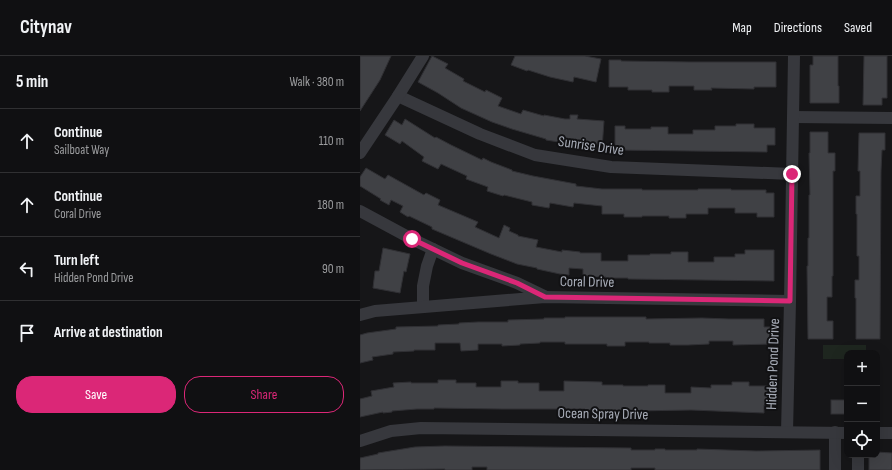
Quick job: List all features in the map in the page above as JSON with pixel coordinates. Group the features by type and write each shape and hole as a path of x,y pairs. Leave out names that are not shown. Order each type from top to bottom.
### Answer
{"street":[{"path":"360,153 423,56"},
{"name":"Hidden Pond Drive","path":"787,432 794,56"},
{"name":"Sunrise Drive","path":"398,96 480,134 535,155 611,167 792,174"},
{"path":"793,117 892,118"},
{"path":"360,211 412,239 462,263 517,283 545,297"},
{"path":"423,307 423,286 427,266 433,249"},
{"name":"Coral Drive","path":"360,315 375,311 545,297 790,301"},
{"name":"Ocean Spray Drive","path":"360,441 391,431 420,428 841,433"},
{"path":"835,470 841,433"},
{"path":"880,433 892,433"},
{"path":"858,458 858,470"}],"shaded area":[{"path":"823,345 866,345 866,350 844,350 844,359 823,359"}],"building":[{"path":"360,56 391,56 380,80 360,111"},
{"path":"432,56 448,64 445,68 464,79 463,81 485,92 486,90 502,98 498,106 521,114 523,110 544,116 565,119 570,119 570,115 578,115 577,119 604,121 602,149 546,140 492,122 461,108 418,82"},
{"path":"515,56 585,56 601,59 596,82 574,77 573,82 528,70 527,71 511,65"},
{"path":"813,56 838,56 839,103 810,103 810,65 813,65"},
{"path":"864,56 887,56 887,98 882,98 882,105 863,105"},
{"path":"609,60 776,62 776,87 754,87 754,89 711,88 712,90 694,90 694,86 669,86 669,92 652,92 652,90 628,90 628,87 609,87"},
{"path":"405,119 435,138 436,137 482,160 483,158 512,171 576,184 576,186 602,189 642,190 766,190 766,193 774,193 774,217 757,217 757,213 735,213 735,208 708,208 708,214 686,214 686,218 669,218 669,216 624,217 624,214 602,214 602,206 574,203 573,207 550,203 549,208 532,205 532,202 487,191 488,187 466,179 467,176 441,164 438,169 422,161 424,157 402,141 400,144 385,135 394,120 402,125"},
{"path":"736,124 754,124 754,128 775,128 775,145 767,145 767,152 615,150 615,126 625,126 625,129 651,129 651,127 668,127 668,134 693,134 693,130 715,130 715,126 736,126"},
{"path":"810,132 828,132 828,153 835,153 835,171 833,171 832,297 827,297 827,321 833,321 833,339 808,339 807,266 810,195"},
{"path":"859,133 885,133 885,150 882,150 881,171 880,339 856,339 855,280 859,280 856,196 860,196 860,171 858,171"},
{"path":"366,168 385,179 388,175 424,195 426,193 440,200 438,205 478,222 475,227 499,238 504,225 510,228 509,231 518,236 538,240 536,247 562,252 562,250 580,253 601,253 601,261 628,261 628,255 688,252 688,262 714,262 714,257 735,257 735,254 745,254 745,250 774,250 774,281 583,277 583,269 569,268 569,275 517,264 432,229 432,227 409,216 408,217 400,212 403,206 391,200 389,205 380,200 381,199 360,186 360,177"},
{"path":"383,248 410,254 406,272 404,271 400,293 373,288 375,271 379,271"},
{"path":"565,317 764,319 764,327 772,327 772,344 733,345 733,341 709,341 709,344 688,345 625,342 625,346 607,346 607,344 565,344 565,342 540,342 502,346 502,344 478,344 478,350 461,351 460,343 435,343 435,350 393,352 393,354 372,357 373,360 360,363 360,335 367,333 396,329 396,327 438,326 478,322 508,322 508,320"},
{"path":"438,380 456,380 456,383 476,383 476,387 501,387 501,381 539,383 539,391 564,391 564,381 602,382 602,385 623,386 665,385 665,393 691,393 691,387 711,388 711,385 732,385 732,382 749,382 749,386 772,386 772,405 764,405 764,413 691,410 634,411 585,409 434,408 383,412 360,417 360,399 372,396 371,391 394,387 393,383 438,383"},
{"path":"831,400 844,400 844,414 831,414"},
{"path":"415,447 631,448 631,450 820,450 820,470 655,470 655,468 631,468 631,470 487,470 487,467 472,467 472,470 360,470 360,458 378,453"},
{"path":"880,452 892,453 892,470 869,470 869,458 880,458"}],"route":[{"path":"412,239 462,263 517,283 545,297 790,301 792,174"}]}
